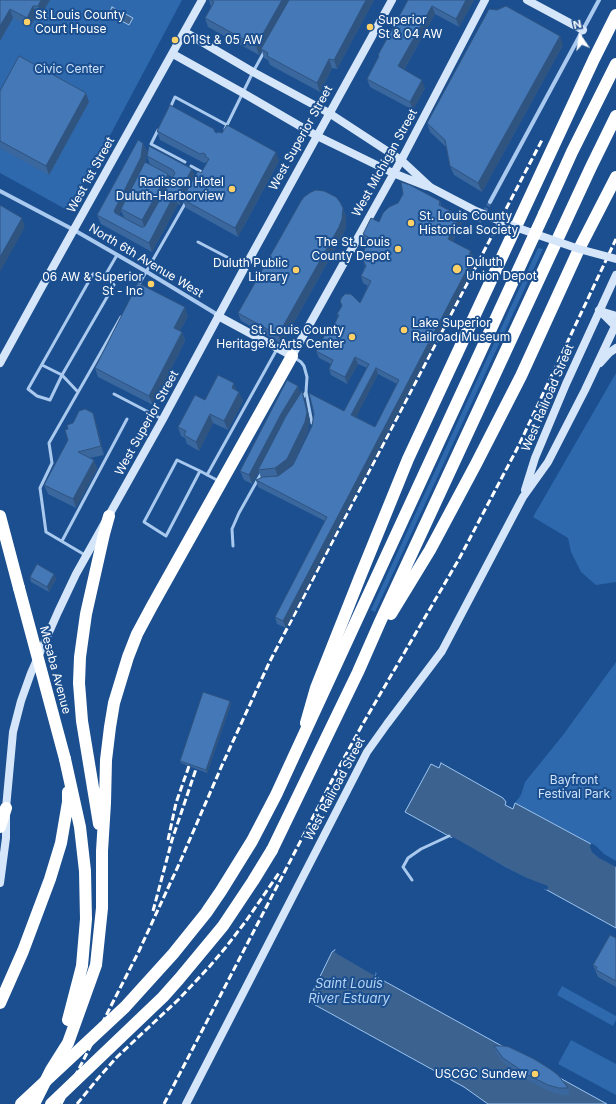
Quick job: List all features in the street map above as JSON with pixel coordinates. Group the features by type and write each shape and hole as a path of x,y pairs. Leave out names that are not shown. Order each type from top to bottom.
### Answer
{"highway":[{"path":"301,740 316,688 405,467 515,227 616,15"},
{"path":"21,1104 125,1007 173,954 221,891 252,841 276,795 572,152 616,64"},
{"path":"51,1104 163,997 204,950 230,916 272,850 368,651 380,622 616,116"},
{"path":"368,651 430,550 472,471 521,376 579,249 616,177"},
{"path":"34,1104 51,1070 68,1043 96,965 102,908 102,852 106,760 114,703 126,664 137,634 152,606 292,356"},
{"name":"Mesaba Avenue","path":"0,516 66,764"},
{"path":"102,852 82,721 79,683 80,657 86,614 109,516"},
{"path":"51,1070 70,1013 82,966 86,918 85,871 80,827 66,764"},
{"path":"0,1003 23,952 59,850 68,802 66,764"},
{"path":"0,827 6,808"}],"street":[{"name":"West 1st Street","path":"0,363 202,0"},
{"name":"West Superior Street","path":"0,883 6,838 6,808 13,732 21,701 31,673 58,612 76,574 163,420 218,316 392,0"},
{"name":"West Michigan Street","path":"292,356 401,160 485,0"},
{"path":"527,0 583,30"},
{"path":"490,202 599,0"},
{"path":"185,32 329,114 401,160 430,187"},
{"path":"173,54 317,136 393,173 430,187 476,211 515,227 579,249 616,259"},
{"name":"North 6th Avenue West","path":"0,191 74,230 147,272 218,316"},
{"name":"West Railroad Street","path":"523,497 535,458 566,384 616,275"},
{"path":"599,310 616,316"},
{"path":"599,310 616,326"},
{"path":"218,316 292,356"},
{"name":"West Railroad Street","path":"186,1104 367,752 442,651 523,497 548,462 616,326"},
{"path":"594,370 609,353 616,348"}],"lane":[{"path":"224,132 265,50"},
{"path":"168,111 175,97 227,125"},
{"path":"150,152 151,144 162,124"},
{"path":"151,144 185,162"},
{"path":"191,166 203,170 199,178"},
{"path":"135,292 189,196"},
{"path":"198,242 245,267"},
{"path":"106,274 117,255"},
{"path":"93,274 106,274 114,285 62,375 50,400 37,396 28,389 93,274"},
{"path":"87,556 46,532 40,488 52,463 49,443 124,312"},
{"path":"208,475 278,348"},
{"path":"292,356 304,366 307,377 306,392 313,421 312,426"},
{"path":"42,365 62,375 78,392"},
{"path":"300,401 306,392"},
{"path":"114,394 163,420"},
{"path":"62,541 127,418"},
{"path":"200,471 166,536 144,522 177,460 200,471 221,482"},
{"path":"234,546 232,529 239,513 266,465"},
{"path":"255,486 260,483"},
{"path":"412,880 404,867 408,858 421,849 449,836"}],"green space":[{"name":"Civic Center","path":"0,0 182,0 69,211 0,173"},
{"path":"538,248 543,249 375,612 371,610"},
{"path":"616,373 616,582 596,585 581,572 571,552 568,538 533,517"},
{"name":"Bayfront Festival Park","path":"616,662 616,863 602,856 591,844 515,803 521,795 525,782 563,735"},
{"path":"562,986 616,1016 613,1026 557,995"},
{"path":"571,1040 616,1064 616,1095 558,1064"}],"water":[{"path":"112,7 133,18 129,25 109,14"},
{"path":"441,763 503,798 506,802 505,805 513,809 515,803 591,844 602,856 616,863 616,928 405,812 431,764 439,768"},
{"name":"Saint Louis River Estuary","path":"335,950 376,973 375,976 607,1104 488,1104 464,1087 308,1001 332,952"}],"pier":[{"path":"453,837 527,878 548,886 547,890 540,888 450,839"},
{"path":"591,843 604,854 616,861 616,867 599,858 592,852 590,847"},
{"path":"336,949 374,970 376,973 375,976 334,952"}],"building":[{"path":"0,0 41,0 38,6 33,6 27,18 10,9 0,26"},
{"path":"211,0 282,0 256,46 205,18 214,2"},
{"path":"289,0 366,0 334,60 329,59 317,83 267,56 268,53 261,49"},
{"path":"408,0 466,0 456,19 432,6 398,66 422,80 410,102 367,79 379,56 378,55"},
{"path":"506,6 560,36 478,183 450,166 445,140 427,123 489,9 497,10"},
{"path":"19,56 86,93 46,166 0,141 0,91"},
{"name":"Radisson Hotel Duluth-Harborview","path":"170,105 214,129 216,133 222,133 227,125 276,152 235,228 182,199 198,171 201,173 209,159 205,154 200,154 157,131"},
{"path":"138,140 143,143 141,157 114,211 115,213 141,227 145,226 175,173 173,170 147,156 149,146 192,169 177,196 174,195 149,243 97,215"},
{"path":"145,162 168,174 142,220 121,209"},
{"path":"401,182 410,185 440,201 439,205 460,216 448,239 471,251 469,254 474,256 283,621 275,617 327,517 256,480 263,477 278,476 293,465 312,426 314,414 309,393 344,411 369,364 355,357 345,377 329,369 333,360 316,351 328,329 331,331 339,315 337,314 342,306 340,301 342,297 345,294 350,294 360,303 371,281 361,276 366,266 362,258 362,254 370,238 363,234 371,218 379,222 383,213 389,207 398,203 403,194","holes":["376,368 399,380 375,427 351,415"]},
{"name":"Duluth Public Library","path":"316,190 324,191 336,197 343,208 342,219 339,227 278,335 238,313 301,201 304,197"},
{"path":"0,205 22,218 0,257"},
{"path":"138,283 185,307 174,328 182,332 149,396 95,368"},
{"path":"218,375 234,383 232,388 239,392 224,421 210,414 196,442 184,435 186,431 178,427 195,395 205,400"},
{"path":"287,380 298,386 281,414 249,475 240,471"},
{"path":"302,391 307,412 305,422 287,459 275,468 258,470 286,416"},
{"path":"85,409 93,413 101,446 78,452 94,460 73,499 44,485 68,440 65,430 68,429 67,425 73,423 79,411"},
{"path":"37,564 54,574 47,587 30,577"},
{"path":"203,692 230,701 206,770 180,761"},
{"path":"610,935 616,938 616,981 596,970 597,967 593,965"},
{"name":"USCGC Sundew","path":"494,1046 509,1047 534,1059 558,1075 568,1088 559,1088 548,1085 528,1075 503,1058"}],"tunnel":[{"path":"479,222 490,202"}],"railway":[{"path":"61,1104 139,951 269,663 542,140"},
{"path":"164,1104 338,769 459,559 519,445 616,239"},
{"path":"168,840 176,803 189,766"},
{"path":"153,911 172,840 196,769"},
{"path":"77,1104 117,1057 179,999 210,966 246,921 279,873"}],"place":[{"name":"St Louis County Court House","path":"27,22"},
{"name":"Superior St & 04 AW","path":"370,27"},
{"name":"01 St & 05 AW","path":"175,40"},
{"name":"Radisson Hotel Duluth-Harborview","path":"232,189"},
{"name":"St. Louis County Historical Society","path":"411,223"},
{"name":"The St. Louis County Depot","path":"398,249"},
{"name":"Duluth Union Depot","path":"457,269"},
{"name":"Duluth Public Library","path":"296,270"},
{"name":"06 AW & Superior St - Inc","path":"151,284"},
{"name":"Lake Superior Railroad Museum","path":"404,330"},
{"name":"St. Louis County Heritage & Arts Center","path":"352,337"},
{"name":"USCGC Sundew","path":"535,1074"}]}
